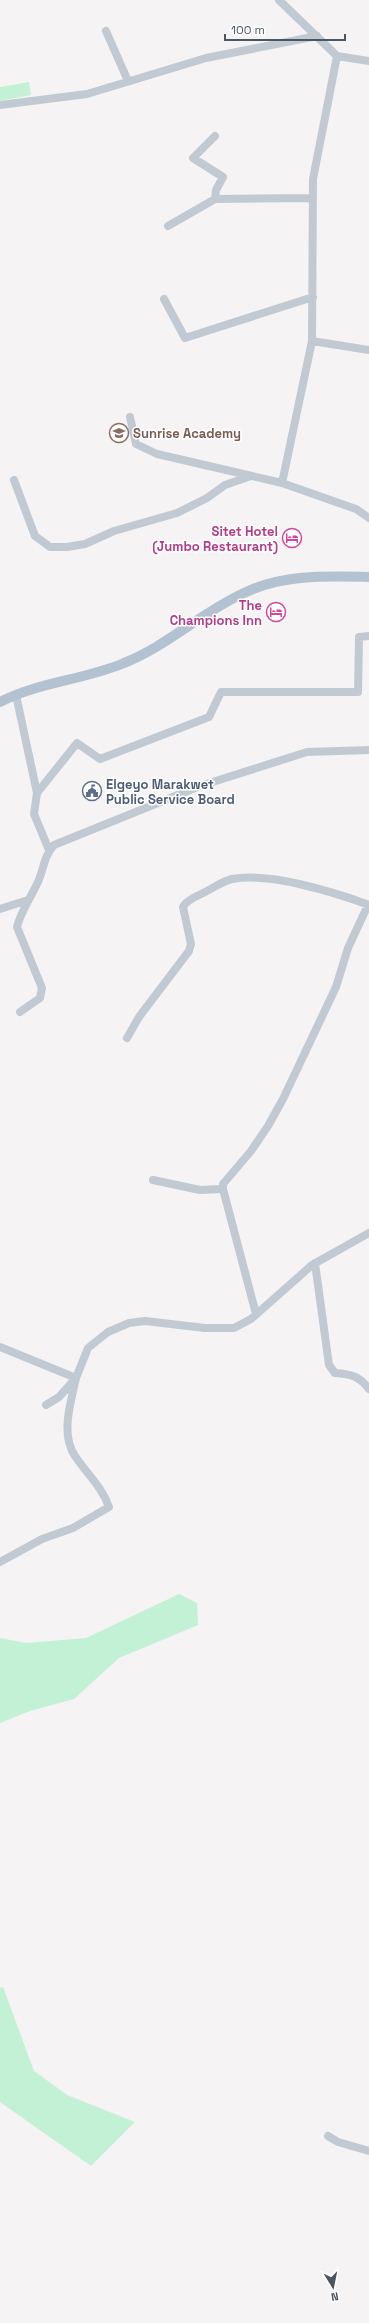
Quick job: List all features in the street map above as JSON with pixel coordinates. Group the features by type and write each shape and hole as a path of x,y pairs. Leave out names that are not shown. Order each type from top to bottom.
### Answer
{"main road":[{"path":"0,702 16,695 125,663 164,642 209,612 244,592 268,584 296,578 369,577"}],"street":[{"path":"279,0 337,56 369,61"},
{"path":"106,31 128,81"},
{"path":"0,105 87,94 206,58 317,36"},
{"path":"282,483 312,341 313,180 337,56"},
{"path":"215,136 193,158 223,177 216,190 215,200"},
{"path":"168,226 215,200 312,198"},
{"path":"164,299 185,338 313,297"},
{"path":"312,341 369,350"},
{"path":"130,417 136,444 147,450 157,454 282,483 356,509 369,518"},
{"path":"14,480 35,536 50,547 67,548 85,544 114,531 177,513 207,498 226,486 251,476"},
{"path":"37,793 77,744 100,759 209,717 221,692 358,692 359,637 369,636"},
{"path":"16,695 37,793 34,814 49,850"},
{"path":"20,1012 40,998 42,988 17,927 28,900 37,884 44,858 49,850 67,838 200,786 300,754 307,752 369,750"},
{"path":"126,1038 139,1017 189,951 191,944 183,908 184,904 195,897 230,879 252,877 293,883 369,905 348,948 336,987 283,1099 268,1126 223,1184 223,1189 256,1314"},
{"path":"0,909 28,900"},
{"path":"153,1180 200,1190 223,1189"},
{"path":"0,1562 42,1539 73,1528 109,1507 104,1493 74,1455 66,1425 76,1378 88,1348 108,1332 129,1323 144,1321 205,1328 234,1328 256,1314 315,1263 369,1233"},
{"path":"315,1263 329,1365 335,1373 350,1374 361,1379 369,1389"},
{"path":"0,1347 76,1378"},
{"path":"46,1406 59,1397 76,1378"},
{"path":"328,2136 338,2142 369,2151"}],"green space":[{"path":"29,82 31,95 0,101 0,87"},
{"path":"179,1594 197,1603 198,1625 119,1658 74,1699 30,1711 0,1723 0,1638 26,1643 86,1638"},
{"path":"3,1987 34,2071 67,2095 135,2122 91,2166 0,2102 0,1988"}],"place":[{"name":"Sunrise Academy","path":"119,433"},
{"name":"Sitet Hotel (Jumbo Restaurant)","path":"292,538"},
{"name":"The Champions Inn","path":"276,612"},
{"name":"Elgeyo Marakwet Public Service Board","path":"92,791"}]}
